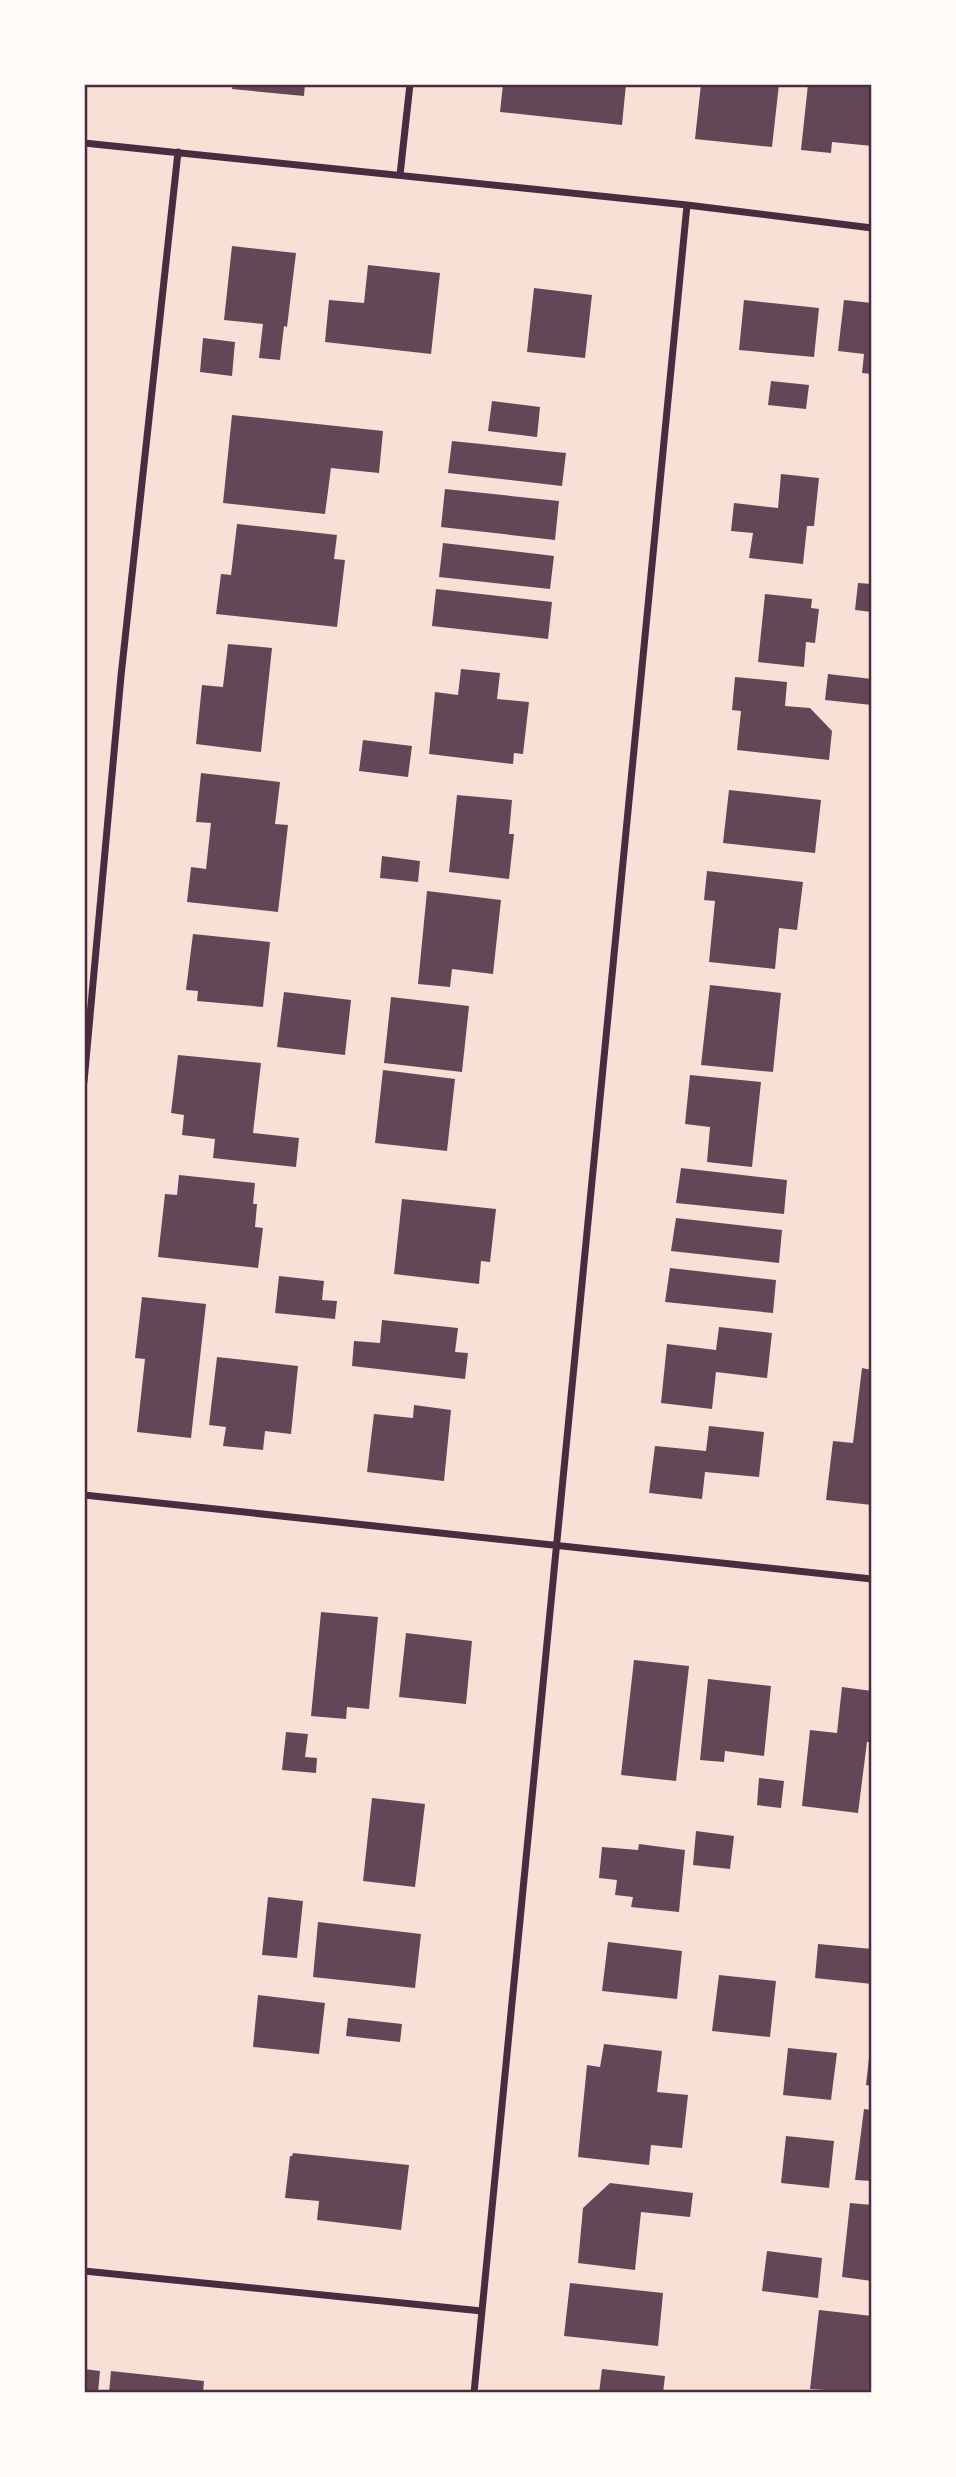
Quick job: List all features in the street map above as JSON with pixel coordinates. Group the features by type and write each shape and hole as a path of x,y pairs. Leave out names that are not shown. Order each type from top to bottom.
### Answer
{"street":[{"path":"400,175 410,84"},
{"path":"84,143 687,205 872,228"},
{"path":"84,1082 122,662 178,152"},
{"path":"474,2393 687,205"},
{"path":"84,1495 872,1579"},
{"path":"84,2271 482,2311"}],"building":[{"path":"233,84 305,84 304,96 232,89"},
{"path":"503,84 626,84 622,125 500,112"},
{"path":"701,84 779,84 772,147 695,139"},
{"path":"808,84 872,84 872,146 832,142 831,153 801,150"},
{"path":"232,246 296,253 280,360 259,358 263,324 224,320"},
{"path":"368,265 440,273 431,354 325,342 329,300 364,303"},
{"path":"534,288 592,295 585,358 527,352"},
{"path":"744,300 819,308 814,357 739,350"},
{"path":"844,300 872,303 872,374 862,373 864,354 838,351"},
{"path":"203,338 235,342 232,376 200,372"},
{"path":"771,381 809,385 806,409 768,405"},
{"path":"492,401 540,407 537,437 488,431"},
{"path":"232,415 383,431 379,473 331,468 325,514 223,503"},
{"path":"452,441 566,453 562,486 448,473"},
{"path":"781,474 819,478 814,526 807,526 803,564 749,558 753,533 731,531 734,503 778,508"},
{"path":"445,489 559,501 555,540 441,527"},
{"path":"237,524 337,535 334,559 345,560 337,627 216,614 221,574 231,575"},
{"path":"443,543 554,556 550,589 439,577"},
{"path":"858,583 872,584 872,612 855,610"},
{"path":"436,589 552,602 548,639 432,626"},
{"path":"765,594 812,599 811,608 819,609 815,643 806,642 804,667 758,662"},
{"path":"228,644 272,648 261,752 196,744 202,685 223,687"},
{"path":"461,669 500,673 497,699 529,702 523,754 514,753 513,764 429,754 435,692 458,695"},
{"path":"828,674 872,679 872,705 825,700"},
{"path":"735,677 787,682 785,706 810,708 832,731 829,760 737,750 741,711 732,710"},
{"path":"363,740 412,746 408,777 359,771"},
{"path":"201,773 280,782 275,824 288,825 278,912 187,902 191,867 206,869 211,823 196,822"},
{"path":"729,790 821,800 815,853 723,843"},
{"path":"457,795 512,800 509,834 514,834 509,879 449,872"},
{"path":"382,856 420,861 418,882 380,878"},
{"path":"707,871 803,882 797,930 779,928 775,969 709,962 715,901 704,900"},
{"path":"427,891 501,900 493,974 452,969 450,987 418,984"},
{"path":"193,934 270,942 263,1007 197,1001 198,991 186,990"},
{"path":"710,985 781,993 773,1072 701,1065"},
{"path":"284,992 351,1000 345,1055 277,1047"},
{"path":"391,997 469,1006 462,1072 384,1063"},
{"path":"178,1055 261,1063 253,1133 299,1138 296,1167 213,1158 215,1139 182,1135 184,1115 171,1113"},
{"path":"383,1070 455,1079 447,1151 375,1143"},
{"path":"690,1075 761,1082 752,1167 707,1162 710,1127 685,1124"},
{"path":"681,1168 787,1180 784,1214 676,1203"},
{"path":"179,1175 255,1183 255,1227 263,1228 258,1268 158,1257 165,1194 177,1195"},
{"path":"402,1199 496,1209 490,1262 481,1261 479,1284 394,1274"},
{"path":"676,1218 782,1230 779,1263 671,1251"},
{"path":"670,1268 776,1280 773,1313 665,1302"},
{"path":"279,1276 324,1281 322,1300 337,1301 335,1319 275,1313"},
{"path":"142,1297 206,1304 191,1438 137,1432 145,1359 135,1358"},
{"path":"382,1320 458,1328 455,1352 468,1353 465,1379 352,1366 354,1341 380,1343"},
{"path":"719,1327 772,1333 767,1378 716,1372 712,1409 661,1403 667,1344 716,1350"},
{"path":"217,1357 298,1366 291,1434 265,1431 263,1450 223,1446 226,1427 209,1425"},
{"path":"862,1368 872,1370 872,1505 826,1500 833,1441 853,1443"},
{"path":"414,1405 451,1410 444,1481 367,1472 374,1414 413,1418"},
{"path":"709,1426 764,1432 759,1477 705,1472 702,1499 649,1493 655,1446 706,1451"},
{"path":"321,1612 378,1617 369,1709 347,1707 346,1719 311,1716"},
{"path":"406,1633 472,1641 466,1704 399,1697"},
{"path":"634,1660 689,1666 676,1781 621,1775"},
{"path":"708,1679 771,1686 764,1756 725,1751 724,1762 700,1760"},
{"path":"842,1687 872,1691 872,1742 867,1742 858,1813 802,1806 810,1730 837,1733"},
{"path":"286,1732 308,1734 305,1757 317,1758 316,1773 282,1770"},
{"path":"759,1778 784,1781 781,1808 757,1805"},
{"path":"372,1798 425,1804 415,1887 363,1881"},
{"path":"696,1831 734,1836 730,1869 693,1865"},
{"path":"639,1844 685,1850 679,1912 631,1907 633,1897 615,1895 617,1880 599,1878 602,1847 638,1850"},
{"path":"268,1897 303,1901 297,1958 262,1955"},
{"path":"318,1922 421,1934 415,1988 313,1977"},
{"path":"608,1942 682,1951 677,1999 602,1991"},
{"path":"818,1944 872,1949 872,1984 815,1978"},
{"path":"719,1975 776,1981 770,2037 712,2031"},
{"path":"258,1995 325,2003 319,2054 253,2047"},
{"path":"348,2018 402,2024 400,2042 346,2036"},
{"path":"604,2044 662,2051 657,2092 688,2095 682,2148 651,2145 649,2165 578,2157 587,2065 600,2067"},
{"path":"788,2048 837,2053 831,2100 783,2095"},
{"path":"872,2049 872,2086 866,2085"},
{"path":"864,2109 872,2110 872,2181 855,2180"},
{"path":"786,2136 834,2141 829,2188 781,2183"},
{"path":"293,2153 409,2165 401,2230 317,2220 319,2201 285,2198 290,2156"},
{"path":"610,2183 693,2193 690,2217 641,2212 635,2270 578,2263 583,2208"},
{"path":"850,2203 872,2205 872,2281 842,2277"},
{"path":"767,2251 822,2258 818,2298 762,2291"},
{"path":"570,2283 663,2293 658,2346 564,2336"},
{"path":"819,2310 872,2316 872,2393 810,2389"},
{"path":"84,2369 100,2371 98,2393 84,2393"},
{"path":"602,2369 665,2376 663,2393 599,2393"},
{"path":"111,2371 204,2381 203,2393 109,2393"}]}
